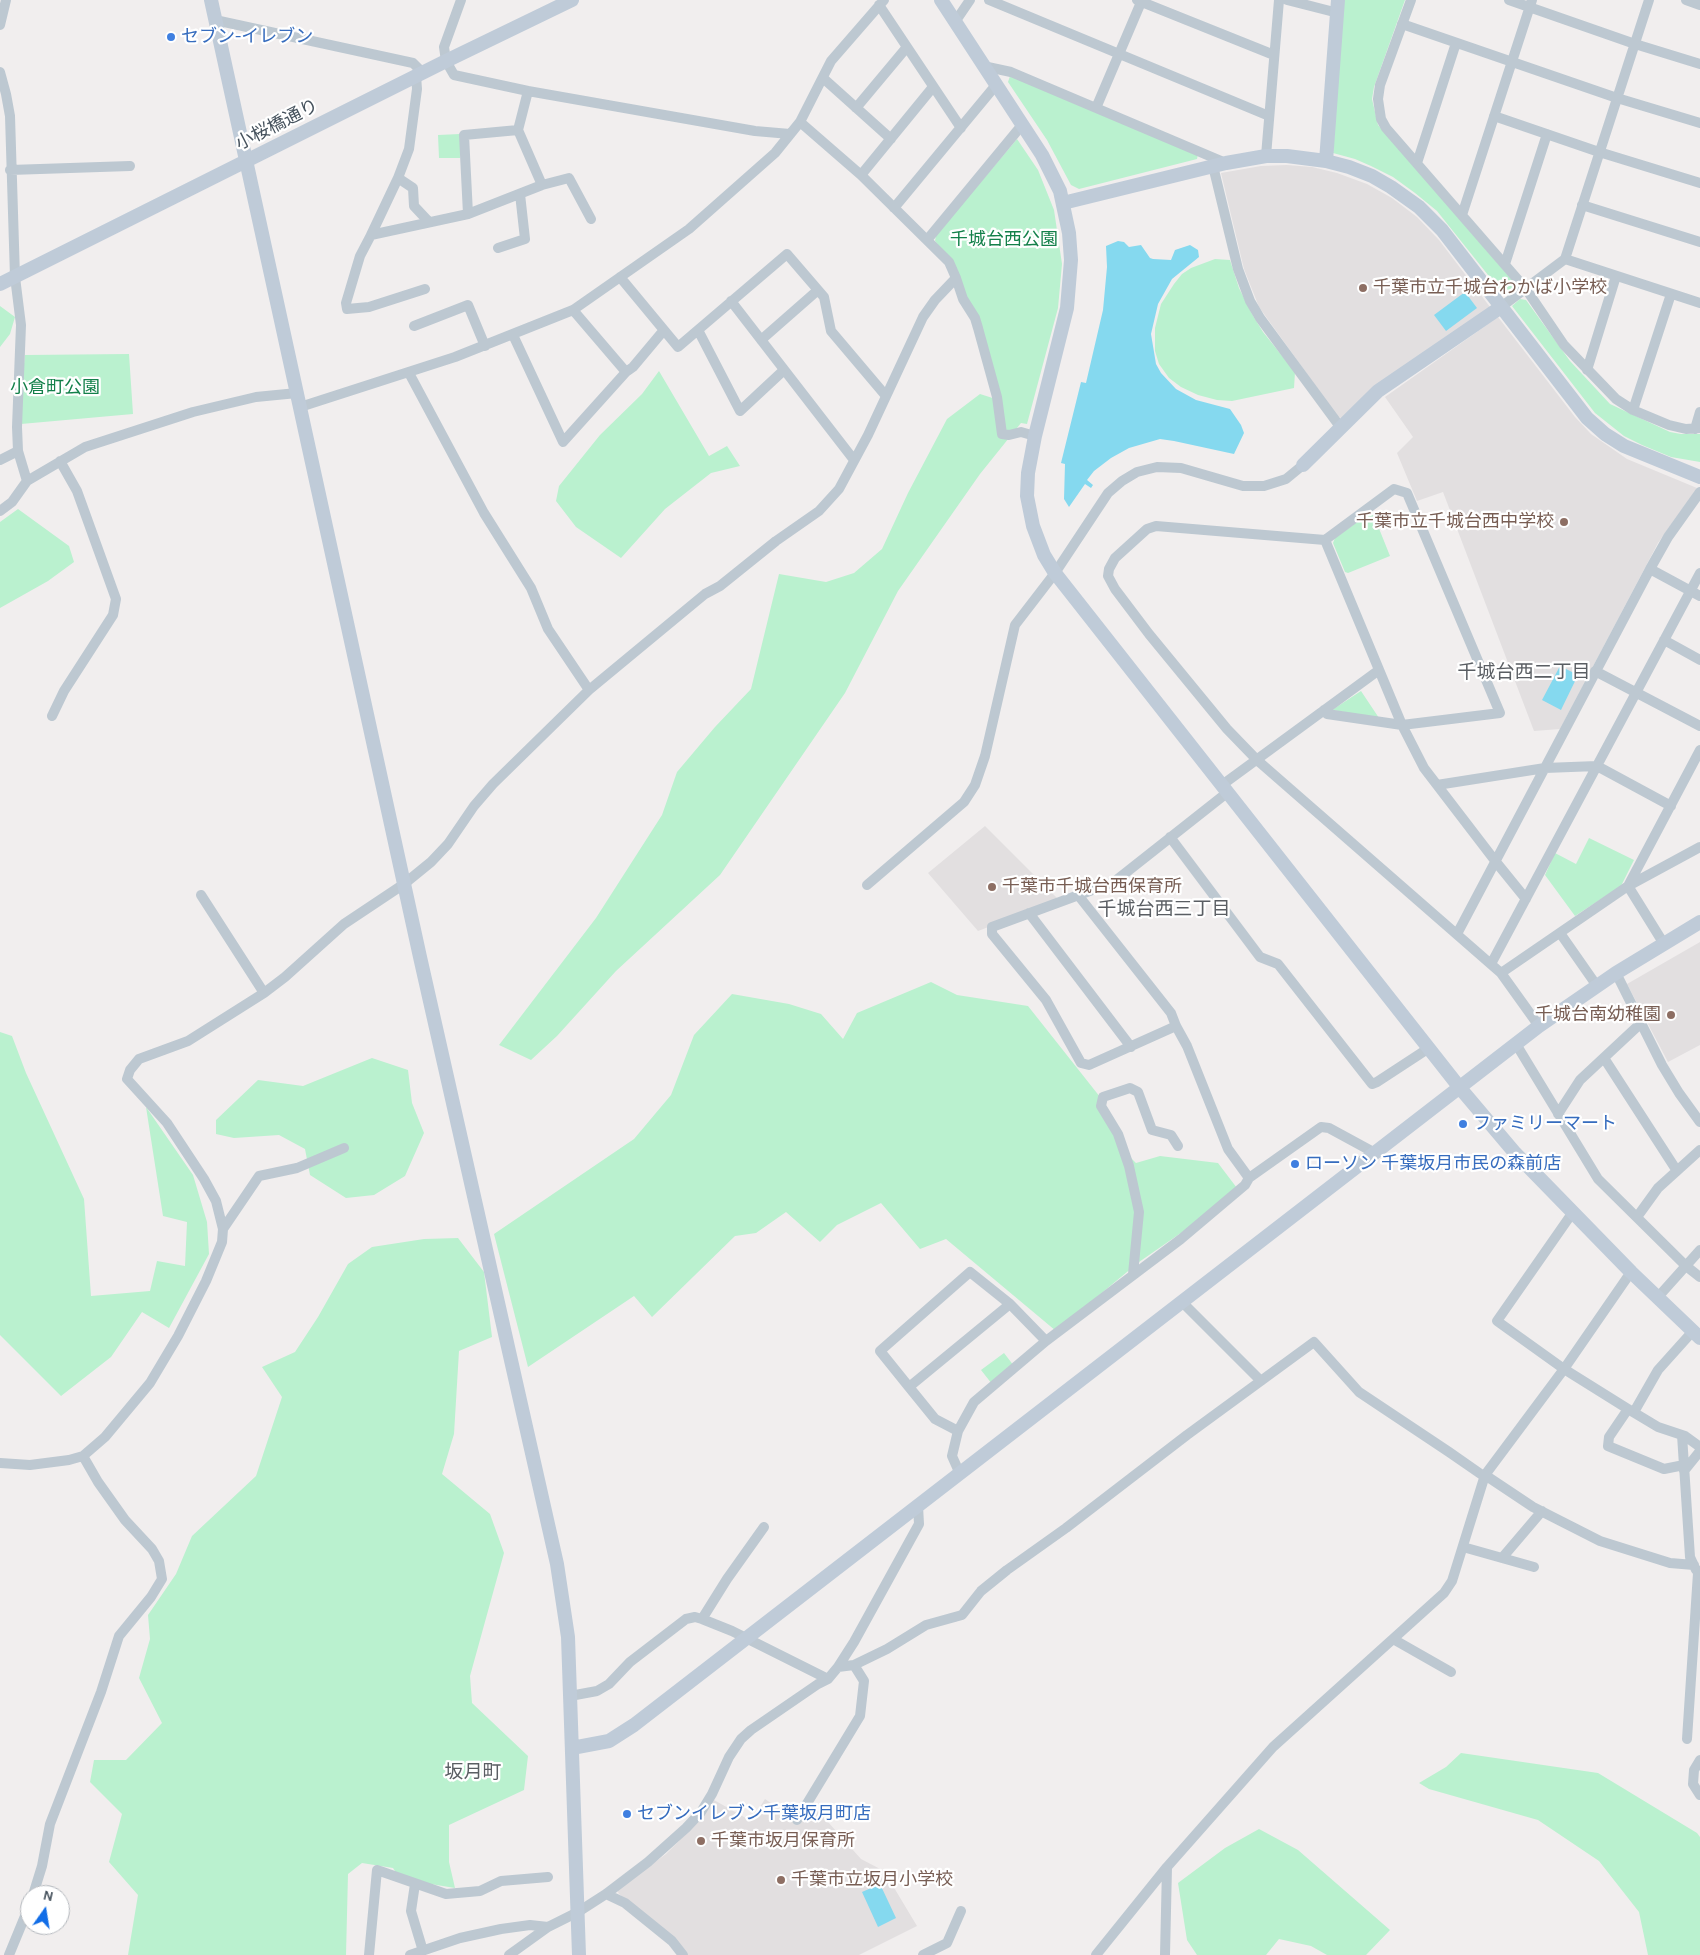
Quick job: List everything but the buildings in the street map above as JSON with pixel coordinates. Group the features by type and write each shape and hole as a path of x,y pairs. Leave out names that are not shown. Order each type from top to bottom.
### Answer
{"street":[{"path":"0,25 6,0"},
{"path":"211,0 404,884 557,1564 568,1637 579,1955"},
{"path":"461,0 444,48 446,61 454,75 528,91 755,131 790,134"},
{"name":"小桜橋通り","path":"0,284 419,74 572,0"},
{"path":"941,0 1055,178 1063,202 1069,233 1070,290 1067,308 1035,436 1028,473 1027,496 1033,526 1044,554 1055,573 1460,1088 1515,1153 1631,1272 1696,1334 1658,1370 1631,1411 1609,1437 1608,1446 1664,1469 1684,1468 1700,1451"},
{"path":"955,22 970,0"},
{"path":"989,0 1269,116"},
{"path":"1266,156 1279,0"},
{"path":"1287,0 1338,6 1326,161"},
{"path":"1411,0 1380,85 1378,104 1381,119 1386,128 1526,289 1564,344 1616,399 1633,410 1669,425 1697,429 1700,412"},
{"path":"1509,0 1530,4 1635,44 1700,64"},
{"path":"867,885 964,802 975,785 985,756 1015,625 1055,573 1108,493 1122,481 1137,472 1157,467 1181,468 1244,486 1264,486 1286,479 1303,465 1378,391 1501,307 1564,259 1649,0"},
{"path":"1686,0 1700,5"},
{"path":"1096,108 1140,1 1274,56"},
{"path":"300,407 409,374 573,310 689,230 775,153 800,122 832,61 882,3 907,47 961,128"},
{"path":"1462,216 1530,4"},
{"path":"216,20 413,63 419,74 409,150 398,178 360,256 346,303 347,308 369,307 425,289"},
{"path":"1402,24 1617,98 1700,123"},
{"path":"1417,163 1456,43"},
{"path":"856,108 907,47"},
{"path":"983,66 1010,72 1096,108 1219,164"},
{"path":"0,72 10,116 10,170 15,277 21,325 17,398 18,451 27,481"},
{"path":"823,78 891,139"},
{"path":"894,208 996,85"},
{"path":"861,175 933,87"},
{"path":"528,91 518,130 542,185"},
{"path":"1494,116 1599,152 1700,183"},
{"path":"800,122 861,175 949,262 963,299 975,318 998,397 1002,434 1009,435 1021,432 1035,436"},
{"path":"927,240 1022,125"},
{"path":"468,214 464,135 518,130"},
{"path":"1505,264 1547,134"},
{"path":"1063,202 1219,164 1266,156 1287,156 1326,161 1350,167 1372,176 1419,207 1451,240 1587,418 1605,434 1624,446 1700,477"},
{"path":"1219,164 1238,268 1250,301 1266,326 1341,428"},
{"path":"10,170 130,166"},
{"path":"398,178 413,188 414,206 429,222"},
{"path":"370,235 468,214 542,185 569,178 591,219"},
{"path":"498,248 525,239 520,194"},
{"path":"1582,205 1700,242"},
{"path":"620,277 678,347 787,254 824,297 831,331 886,396"},
{"path":"1564,259 1700,303"},
{"path":"1587,370 1616,276"},
{"path":"0,1464 30,1465 83,1456 118,1423 150,1383 178,1336 206,1281 222,1242 223,1229 216,1201 167,1123 128,1079 130,1070 139,1059 188,1041 264,993 285,977 344,924 404,884 448,844 474,806 493,784 588,690 705,594 720,586 776,541 819,511 839,489 886,396 922,317 956,278"},
{"path":"761,340 818,290"},
{"path":"1633,410 1671,294"},
{"path":"731,302 854,460"},
{"path":"414,326 468,305 484,346"},
{"path":"573,310 626,372"},
{"path":"513,335 563,442 626,372 633,367 664,330"},
{"path":"698,330 740,411 784,370"},
{"path":"409,374 484,513 531,588 548,629 588,690"},
{"path":"0,512 12,502 27,481 85,447 193,412 256,397 297,393"},
{"path":"0,460 18,451"},
{"path":"52,716 64,691 112,615 116,599 78,491 60,460"},
{"path":"1324,710 1327,714 1402,725 1500,713 1407,494 1394,489 1325,540 1156,526 1148,529 1115,558 1108,569 1108,576 1115,589 1149,634 1227,729 1257,760 1501,973 1539,1026"},
{"path":"1457,934 1650,569 1668,537 1700,492"},
{"path":"1325,540 1378,670 1402,725 1424,768 1526,899"},
{"path":"1650,569 1695,593"},
{"path":"1491,964 1664,640 1695,593 1700,573"},
{"path":"1664,640 1700,660"},
{"path":"1176,1026 1089,1065 1081,1063 1046,1000 992,934 992,927 1114,882 1170,837 1257,760 1378,670"},
{"path":"1595,670 1700,726"},
{"path":"1628,886 1700,750"},
{"path":"1437,785 1545,768 1597,766 1671,806"},
{"path":"1170,837 1260,957 1278,964 1372,1084 1429,1048"},
{"path":"1501,973 1628,886 1700,847"},
{"path":"1628,886 1664,944"},
{"path":"201,895 264,993"},
{"path":"1078,895 1171,1013 1228,1149 1249,1178"},
{"path":"1029,913 1131,1047"},
{"path":"572,1748 609,1741 626,1730 746,1640 1539,1026 1616,973 1700,922"},
{"path":"1560,933 1596,986"},
{"path":"1616,973 1640,1024 1679,1092 1700,1122"},
{"path":"1558,1114 1580,1080 1640,1024"},
{"path":"1516,1044 1598,1179 1686,1266 1700,1277"},
{"path":"1604,1058 1677,1171"},
{"path":"1134,1274 1139,1212 1129,1166 1118,1134 1101,1106 1103,1097 1130,1088 1138,1092 1152,1130 1171,1135 1178,1146"},
{"path":"960,1474 952,1456 958,1431 974,1402 1046,1342 1181,1239 1245,1185 1249,1178 1321,1126 1329,1128 1375,1153"},
{"path":"223,1229 258,1176 297,1168 344,1148"},
{"path":"1637,1217 1658,1188 1700,1150"},
{"path":"1573,1212 1496,1321 1564,1369 1631,1411 1658,1426 1682,1435 1700,1447"},
{"path":"1658,1296 1700,1250"},
{"path":"958,1431 934,1419 880,1351 970,1272 1010,1304 1046,1342"},
{"path":"1096,1955 1167,1867 1273,1746 1444,1593 1452,1581 1485,1476 1564,1369 1631,1272"},
{"path":"1182,1302 1262,1381"},
{"path":"909,1387 1010,1304"},
{"path":"838,1667 854,1665 887,1649 926,1625 962,1614 981,1591 1006,1570 1066,1528 1187,1435 1314,1342 1359,1392 1485,1476 1542,1511 1600,1541 1697,1570"},
{"path":"1682,1435 1690,1557 1697,1570 1686,1739"},
{"path":"36,1885 42,1866 50,1824 101,1692 119,1636 151,1597 162,1579 159,1561 152,1549 125,1520 98,1482 83,1456"},
{"path":"508,1955 548,1926 578,1912 606,1894 648,1862 701,1812 712,1794 729,1757 741,1739 751,1730 828,1679 838,1667 919,1524 918,1506"},
{"path":"1502,1558 1542,1511"},
{"path":"702,1619 727,1579 764,1527"},
{"path":"1463,1547 1534,1567"},
{"path":"570,1696 597,1691 609,1684 630,1662 686,1619 702,1619 732,1631 746,1640 828,1679"},
{"path":"1393,1638 1451,1672"},
{"path":"797,1820 860,1716 864,1681 854,1665"},
{"path":"1700,1760 1694,1770 1693,1784 1700,1796"},
{"path":"1165,1955 1167,1867"},
{"path":"369,1955 377,1870 446,1894 480,1891 501,1881 548,1877"},
{"path":"415,1884 412,1912 423,1951"},
{"path":"606,1894 625,1903 672,1941 683,1955"},
{"path":"923,1955 947,1943 962,1911"},
{"path":"410,1955 460,1938 501,1929 548,1926"},
{"path":"8,1955 20,1927"}],"shaded area":[{"name":"千葉市立千城台わかば小学校","path":"1287,165 1312,167 1337,173 1367,184 1392,198 1417,217 1439,240 1490,307 1344,419 1338,417 1259,307 1244,269 1221,173 1261,166"},
{"name":"千葉市立千城台西中学校","path":"1498,317 1575,417 1591,434 1627,459 1697,488 1658,543 1560,729 1534,731 1443,492 1417,501 1397,453 1413,437 1385,397"},
{"name":"千葉市千城台西保育所","path":"985,826 1059,900 978,931 928,873"},
{"name":"千城台南幼稚園","path":"1700,942 1700,1045 1668,1062 1627,984"},
{"name":"千葉市立坂月小学校","path":"765,1799 799,1822 812,1804 861,1859 884,1871 917,1926 859,1955 686,1955 679,1943 619,1894 617,1890 666,1854 691,1829 714,1800 751,1821"}],"green space":[{"path":"1344,0 1405,0 1374,87 1372,99 1378,125 1514,282 1514,287 1504,295 1437,211 1393,177 1355,159 1333,153"},
{"name":"千城台西公園","path":"1010,76 1198,154 1197,159 1079,189 1071,185 1047,140 1008,82"},
{"path":"460,134 460,158 439,158 438,135"},
{"path":"1017,139 1038,170 1054,210 1062,264 1058,308 1027,424 1021,423 980,474 898,591 845,693 720,875 616,971 557,1036 531,1060 499,1045 596,918 662,815 677,772 715,727 751,689 779,574 826,582 854,573 882,549 908,493 947,419 980,394 1002,401 957,269 935,241 936,235"},
{"path":"1215,259 1230,260 1239,288 1252,314 1263,332 1295,372 1294,388 1232,401 1217,400 1198,395 1181,387 1169,378 1159,364 1155,351 1155,328 1161,304 1182,274 1191,268"},
{"path":"1520,299 1526,300 1570,361 1610,404 1670,432 1700,434 1700,462 1671,457 1642,445 1624,436 1595,413 1512,306"},
{"path":"0,306 15,317 10,334 0,347"},
{"name":"小倉町公園","path":"129,354 133,414 21,424 21,388 25,355"},
{"path":"659,371 709,456 727,446 740,466 711,473 665,509 621,558 576,527 556,501 559,486 600,435 642,394"},
{"path":"18,509 69,546 74,562 48,581 0,608 0,522"},
{"path":"1372,511 1390,556 1348,573 1345,572 1333,543 1335,538"},
{"path":"1361,691 1379,718 1332,710"},
{"path":"1589,838 1634,860 1621,886 1575,916 1545,875 1555,853 1576,864"},
{"path":"931,982 957,995 1028,1006 1104,1102 1121,1148 1136,1163 1160,1156 1218,1163 1240,1192 1139,1262 1056,1331 946,1239 920,1249 881,1203 837,1225 820,1242 786,1212 756,1233 735,1236 652,1317 634,1296 528,1367 494,1234 634,1139 671,1095 694,1035 732,994 789,1004 821,1014 843,1039 857,1013"},
{"path":"0,1032 12,1036 26,1073 84,1199 91,1296 150,1291 157,1261 185,1266 187,1222 163,1216 146,1107 193,1175 207,1222 209,1254 169,1328 142,1312 111,1357 61,1396 0,1335"},
{"path":"372,1058 408,1070 412,1103 424,1133 405,1176 374,1195 346,1198 310,1175 305,1149 279,1135 234,1138 216,1134 216,1120 258,1080 303,1086"},
{"path":"458,1238 484,1272 492,1337 459,1351 454,1434 442,1474 490,1514 504,1553 470,1676 472,1703 528,1756 524,1790 449,1825 449,1862 455,1888 400,1879 393,1868 362,1863 348,1874 346,1955 128,1955 138,1895 109,1862 122,1814 90,1782 94,1760 126,1760 162,1723 139,1678 150,1639 148,1615 176,1574 192,1536 256,1476 282,1397 262,1367 295,1352 318,1317 348,1264 372,1247 424,1239"},
{"path":"1004,1353 1014,1366 992,1384 981,1370"},
{"path":"1461,1753 1598,1773 1697,1833 1700,1837 1700,1955 1648,1955 1639,1912 1599,1861 1538,1820 1429,1789 1419,1783 1446,1767"},
{"path":"1259,1829 1298,1850 1390,1930 1366,1955 1327,1955 1311,1946 1279,1939 1266,1955 1197,1955 1187,1940 1178,1883 1225,1848"}],"water":[{"path":"1118,241 1124,242 1129,247 1141,245 1150,258 1153,259 1171,260 1175,250 1190,245 1198,250 1199,257 1172,279 1158,304 1151,334 1156,364 1161,373 1176,389 1196,400 1230,409 1244,433 1234,454 1160,439 1129,448 1111,458 1094,471 1087,480 1093,485 1091,488 1085,484 1069,507 1064,499 1065,464 1061,463 1081,382 1086,383 1103,310 1107,267 1106,246"},
{"path":"1465,292 1477,308 1446,331 1434,315"},
{"path":"1560,666 1578,675 1561,710 1542,700"},
{"path":"880,1884 896,1918 878,1927 862,1892"}],"place":[{"name":"セブン-イレブン","path":"171,37"},
{"name":"千葉市立千城台わかば小学校","path":"1363,288"},
{"name":"千葉市立千城台西中学校","path":"1564,522"},
{"name":"千葉市千城台西保育所","path":"992,887"},
{"name":"千城台南幼稚園","path":"1671,1015"},
{"name":"ファミリーマート","path":"1463,1124"},
{"name":"ローソン 千葉坂月市民の森前店","path":"1295,1164"},
{"name":"セブンイレブン千葉坂月町店","path":"627,1814"},
{"name":"千葉市坂月保育所","path":"701,1841"},
{"name":"千葉市立坂月小学校","path":"781,1880"}],"district":[{"name":"千城台西二丁目","path":"1524,673"},
{"name":"千城台西三丁目","path":"1164,910"},
{"name":"坂月町","path":"473,1773"}]}
